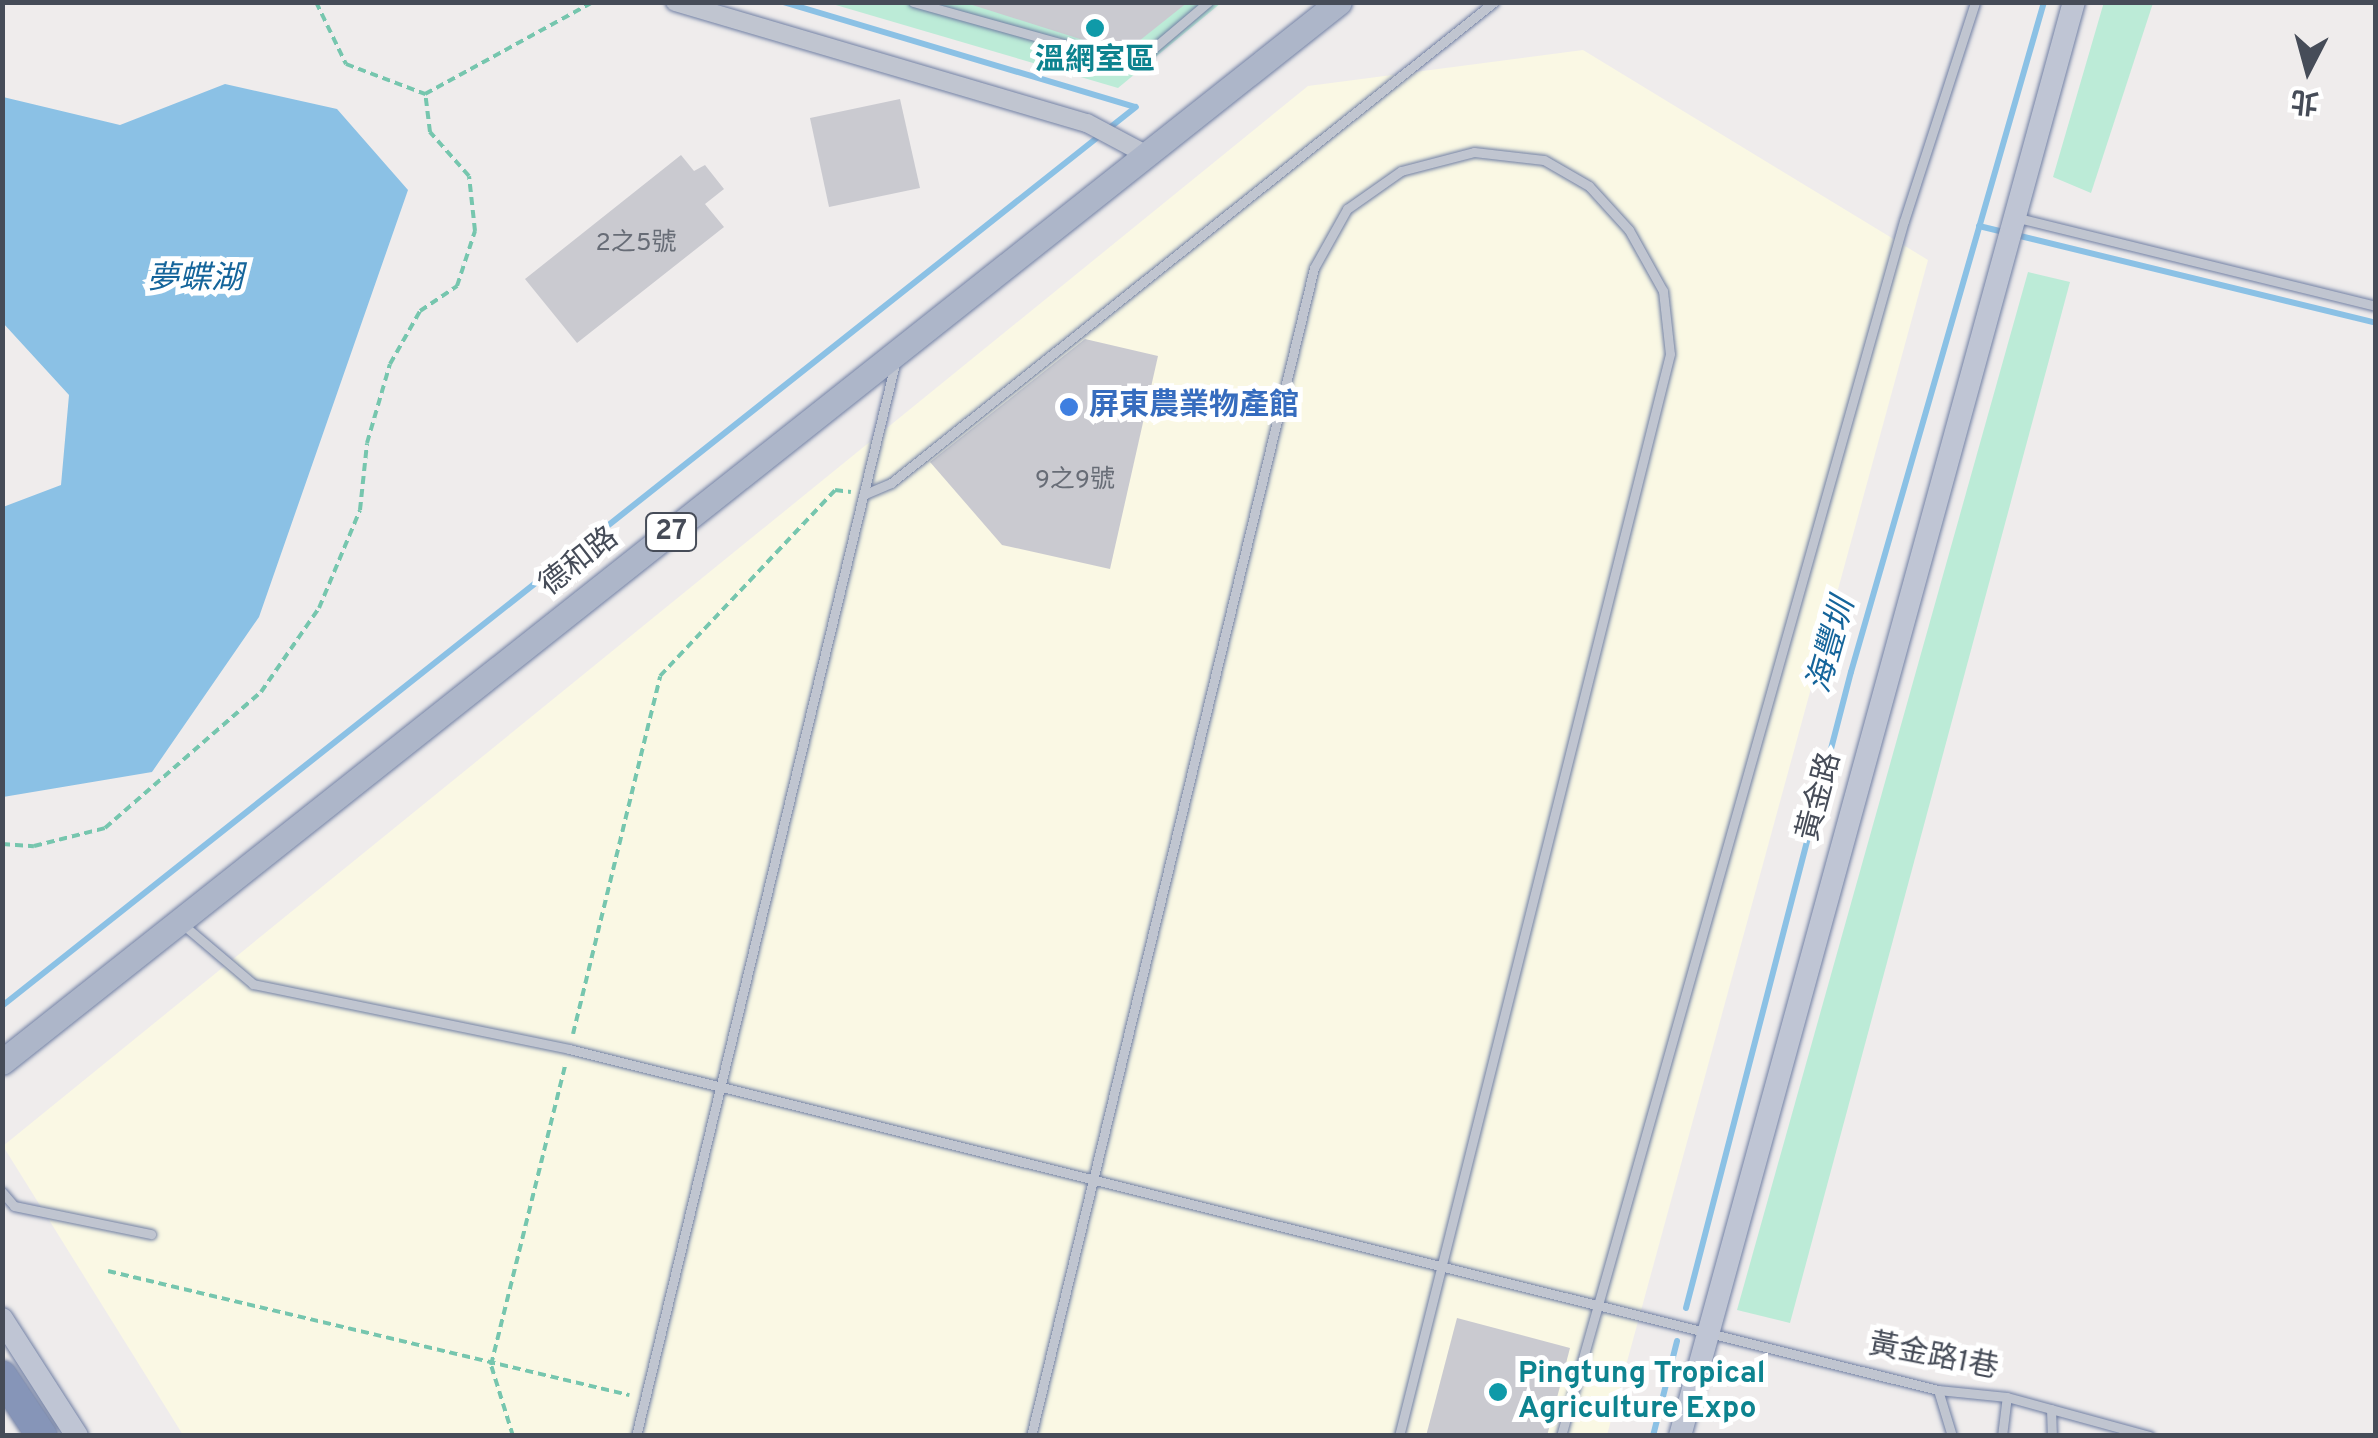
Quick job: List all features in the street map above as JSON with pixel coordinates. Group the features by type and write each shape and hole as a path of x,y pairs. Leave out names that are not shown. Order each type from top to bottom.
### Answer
{"highway":[{"path":"2,1376 42,1436"}],"main road":[{"name":"德和路","path":"2,1062 1339,2"}],"street":[{"path":"674,2 1087,123 1146,155"},
{"name":"黃金路","path":"1680,1436 2012,216 2074,2"},
{"path":"2,1320 77,1435"}],"lane":[{"path":"914,2 1135,64 1208,2"},
{"path":"864,494 891,483 1494,2"},
{"path":"1561,1436 1595,1303 1904,221 1975,2"},
{"path":"1031,1436 1314,268 1346,209 1401,171 1474,152 1544,160 1589,186 1629,230 1663,291 1670,354 1399,1436"},
{"path":"2012,216 2376,306"},
{"path":"636,1436 898,352"},
{"name":"黃金路1巷","path":"180,922 252,984 569,1049 1097,1175 1938,1390 2007,1398 2150,1436"},
{"path":"2,1192 14,1206 151,1234"},
{"path":"1938,1390 1952,1436"},
{"path":"2002,1436 2007,1398"},
{"path":"2050,1409 2052,1436"}],"path":[{"path":"316,2 346,64 425,94 593,2"},
{"path":"2,844 34,846 105,828 261,692 319,608 360,510 367,443 390,364 420,312 457,286 475,231 468,176 430,132 425,94"},
{"path":"513,1436 491,1365 660,676 834,490 864,494"},
{"path":"108,1271 491,1365 645,1398"}],"shaded area":[{"path":"1583,50 1928,260 1607,1435 183,1435 3,1146 1308,86"}],"green space":[{"path":"2104,2 2153,3 2091,193 2053,177"},
{"path":"829,3 1221,3 1118,88"},
{"path":"2028,272 2070,282 1790,1323 1737,1310"}],"water":[{"name":"夢蝶湖","path":"225,84 337,109 408,190 259,617 152,772 3,797 3,507 61,485 69,395 3,323 3,97 120,125"}],"building":[{"name":"溫網室區","path":"963,2 1188,2 1124,53"},
{"path":"900,99 920,188 829,207 810,118"},
{"path":"681,155 694,171 705,165 724,189 705,204 724,227 577,343 525,279"},
{"name":"屏東農業物產館","path":"1085,339 1158,356 1110,569 1002,545 930,462"},
{"name":"Pingtung Tropical Agriculture Expo","path":"1457,1318 1570,1348 1547,1436 1426,1436"}],"waterway":[{"path":"783,2 1135,107"},
{"name":"海豐圳","path":"1686,1308 1851,672 2044,2"},
{"path":"2,1006 1136,107"},
{"path":"1979,226 2376,323"},
{"name":"海豐圳","path":"1653,1436 1677,1341"}],"place":[{"name":"溫網室區","path":"1095,28"},
{"name":"屏東農業物產館","path":"1069,407"},
{"name":"Pingtung Tropical Agriculture Expo","path":"1498,1392"}]}
